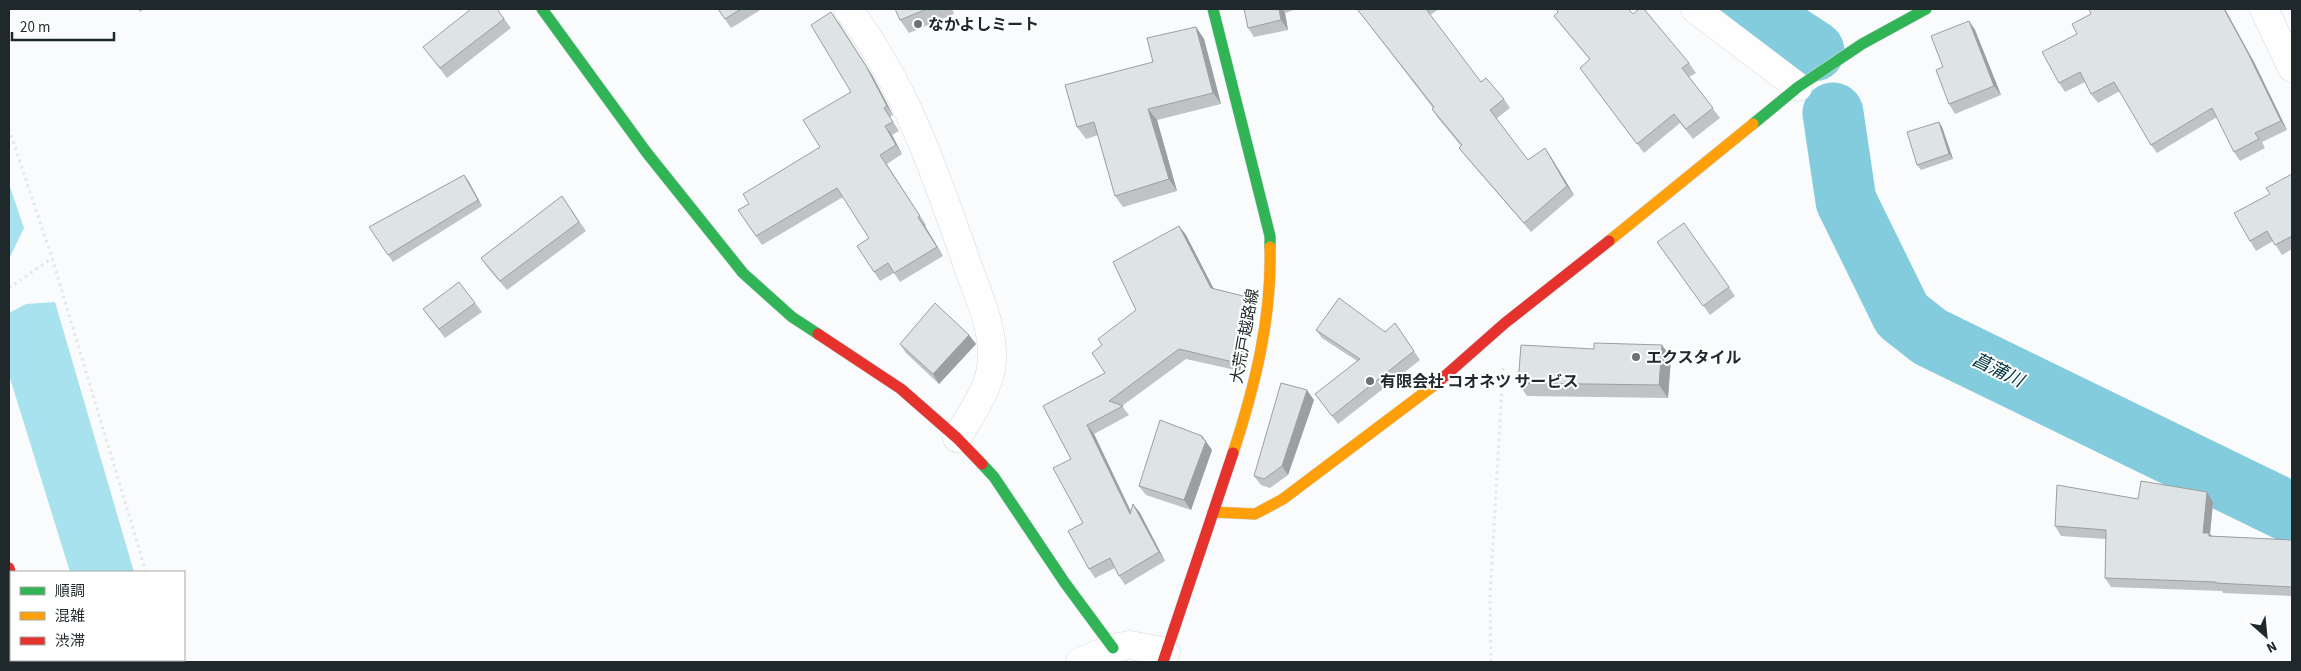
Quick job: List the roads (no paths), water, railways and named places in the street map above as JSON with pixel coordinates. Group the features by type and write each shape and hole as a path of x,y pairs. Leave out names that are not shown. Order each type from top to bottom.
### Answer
{"main road":[{"path":"542,9 647,153 743,273 792,317 901,389 956,438 994,477 1113,648"},
{"name":"大荒戸越路線","path":"1165,657 1248,406 1268,318 1271,269 1270,236 1213,9"},
{"path":"1213,512 1255,514 1283,499 1446,376 1506,323 1687,179 1798,87 1862,44 1926,9"}],"street":[{"path":"848,9 882,58 927,150 986,318 993,353 986,391 956,438"},
{"path":"1696,9 1798,87"},
{"path":"2264,9 2292,68"},
{"path":"1080,662 1113,648 1130,645 1165,657"}],"waterway":[{"name":"菖蒲川","path":"1750,9 1814,51"},
{"name":"菖蒲川","path":"1833,113 1846,201 1902,315 1930,337 2292,513"}],"place":[{"name":"なかよしミート","path":"918,24"},
{"name":"エクスタイル","path":"1636,357"},
{"name":"有限会社 コオネツ サービス","path":"1370,381"}]}
